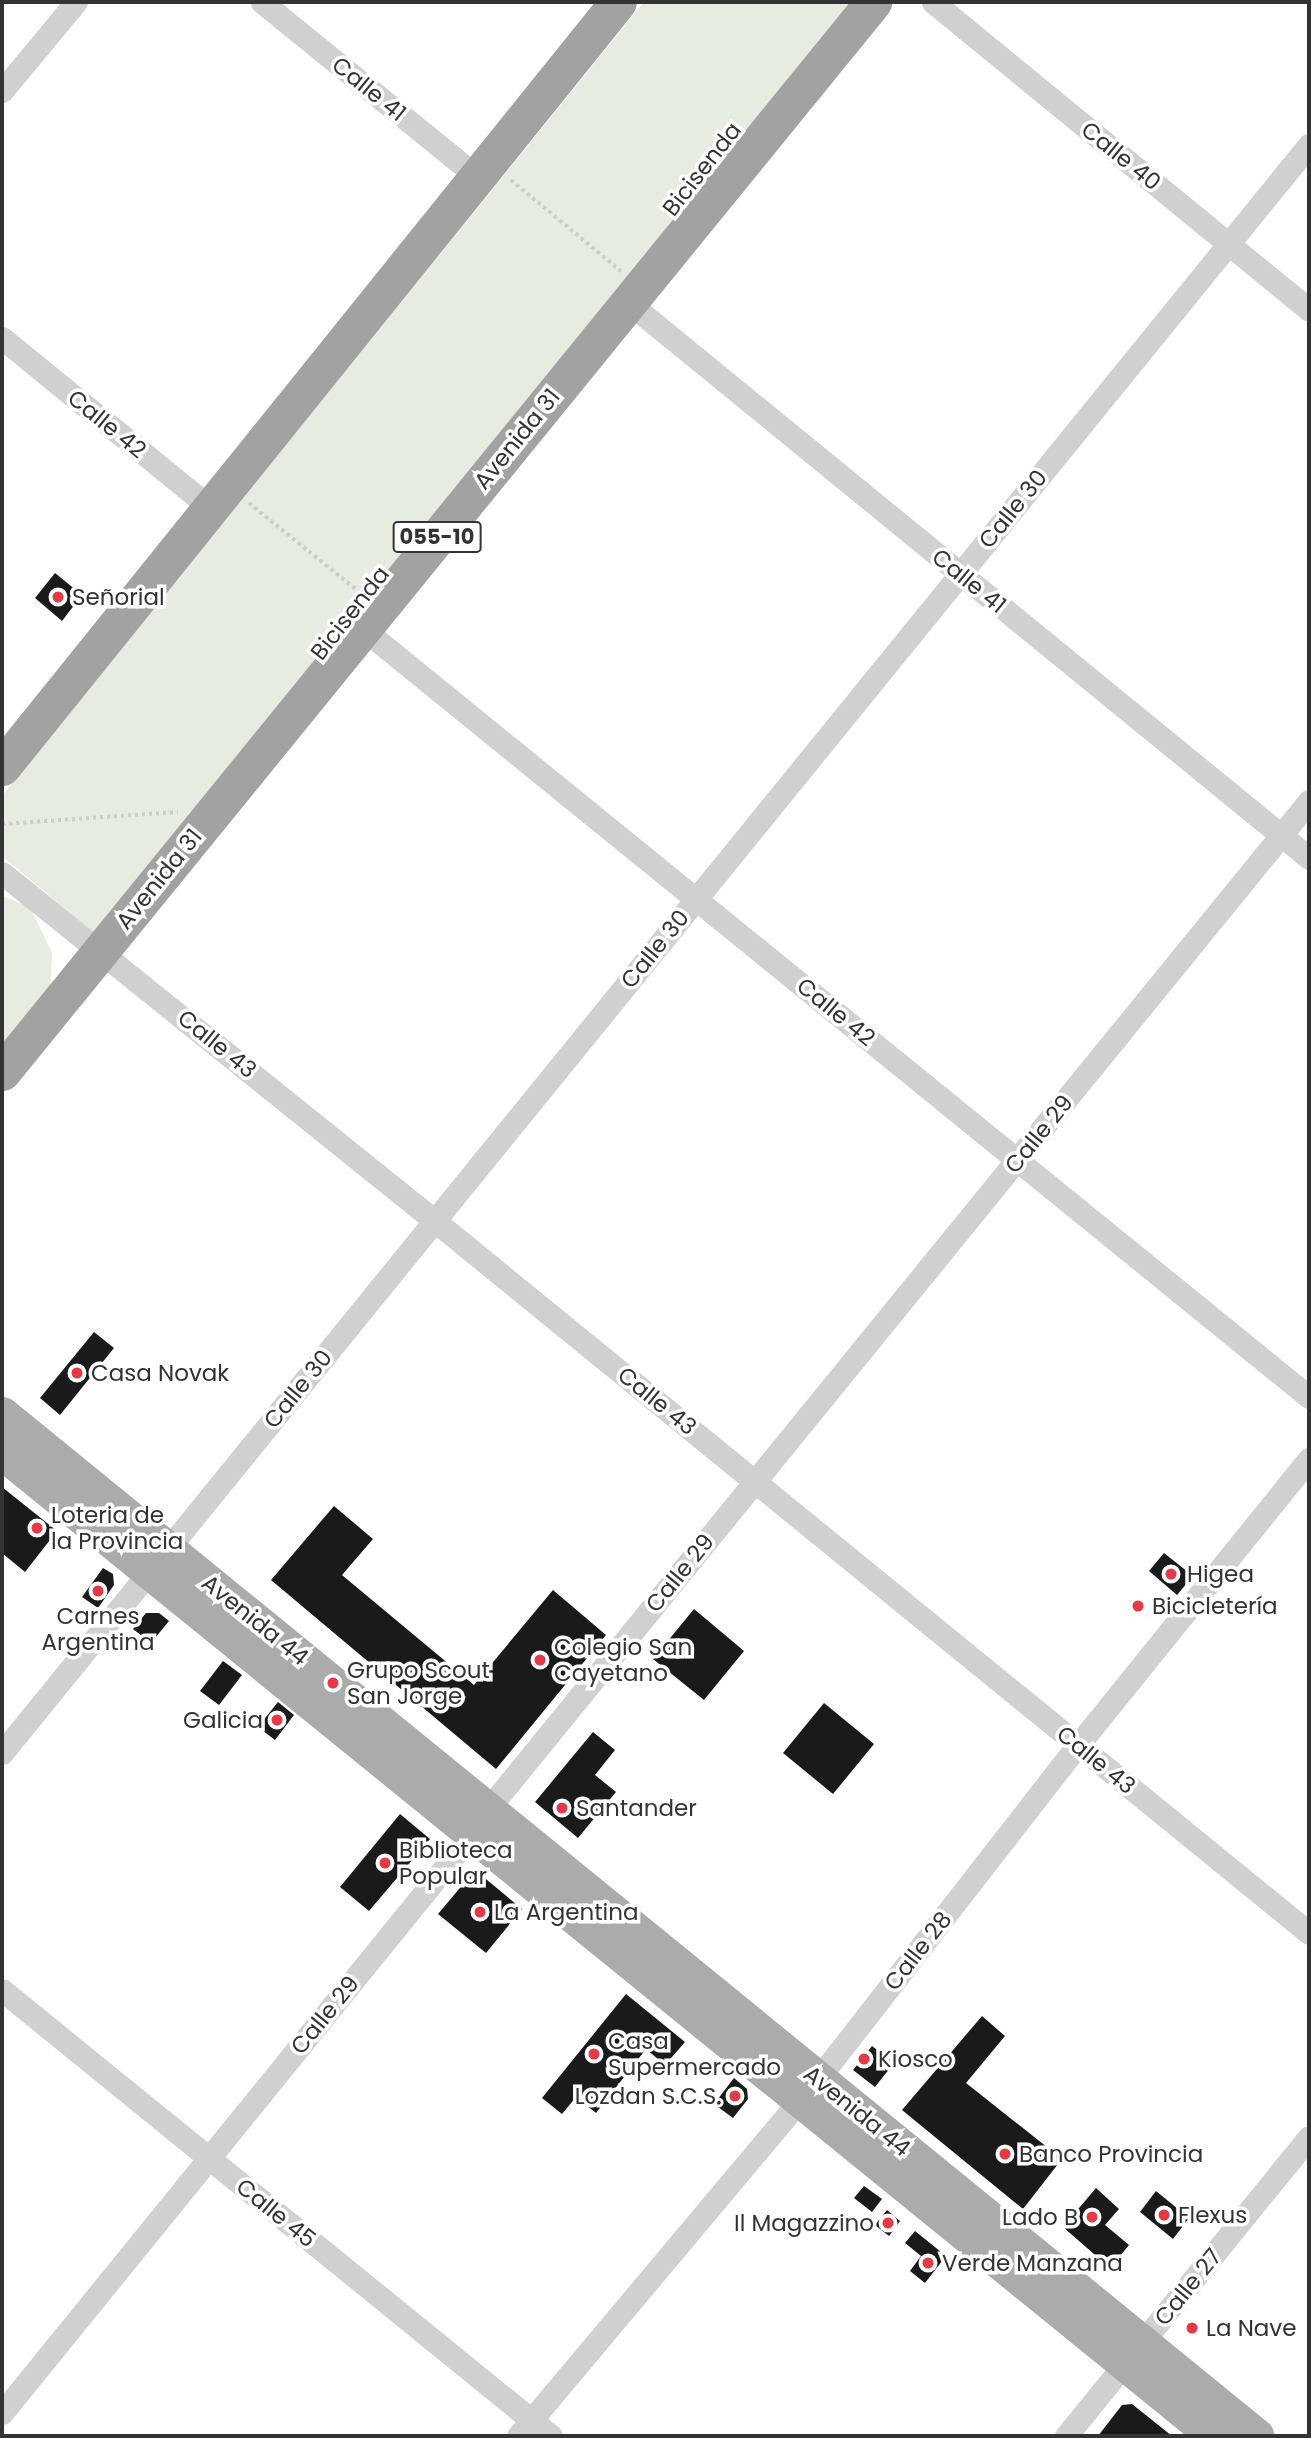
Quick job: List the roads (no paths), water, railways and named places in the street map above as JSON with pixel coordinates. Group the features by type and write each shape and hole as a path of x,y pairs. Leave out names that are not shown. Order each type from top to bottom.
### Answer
{"highway":[{"path":"2,767 618,2"},
{"name":"Avenida 31","path":"2,1072 370,618 630,281 873,2"}],"main road":[{"name":"Avenida 44","path":"2,1414 159,1560 809,2090 1133,2353 1257,2436"},
{"name":"Avenida 44","path":"2,1451 159,1560"},
{"name":"Avenida 44","path":"1133,2353 1213,2436"}],"street":[{"path":"2,91 76,2"},
{"name":"Calle 41","path":"261,2 483,169"},
{"name":"Calle 40","path":"933,2 1309,310"},
{"name":"Calle 30","path":"2,1753 1309,145"},
{"name":"Calle 41","path":"630,281 961,574 1309,858"},
{"name":"Calle 42","path":"2,338 221,498"},
{"name":"Calle 42","path":"370,618 696,899 1309,1397"},
{"name":"Calle 29","path":"2,2413 1309,801"},
{"name":"Calle 43","path":"2,873 101,950 1309,1933"},
{"name":"Calle 28","path":"525,2428 809,2090 1078,1745 1309,1459"},
{"name":"Calle 45","path":"2,1990 208,2158 525,2428 551,2436"},
{"name":"Calle 27","path":"1066,2436 1309,2137"}],"place":[{"name":"Señorial","path":"58,597"},
{"name":"Casa Novak","path":"77,1373"},
{"name":"Loteria de la Provincia","path":"37,1528"},
{"name":"Higea","path":"1171,1574"},
{"name":"Carnes Argentina","path":"98,1591"},
{"name":"Bicicletería","path":"1138,1606"},
{"name":"Colegio San Cayetano","path":"540,1660"},
{"name":"Grupo Scout San Jorge","path":"333,1683"},
{"name":"Galicia","path":"277,1720"},
{"name":"Santander","path":"562,1808"},
{"name":"Biblioteca Popular","path":"385,1863"},
{"name":"La Argentina","path":"480,1912"},
{"name":"Casa Supermercado","path":"594,2054"},
{"name":"Kiosco","path":"864,2059"},
{"name":"Lozdan S.C.S.","path":"735,2096"},
{"name":"Banco Provincia","path":"1005,2154"},
{"name":"Flexus","path":"1164,2215"},
{"name":"Lado B","path":"1092,2217"},
{"name":"Il Magazzino","path":"888,2223"},
{"name":"Verde Manzana","path":"928,2263"},
{"name":"La Nave","path":"1192,2328"}]}
